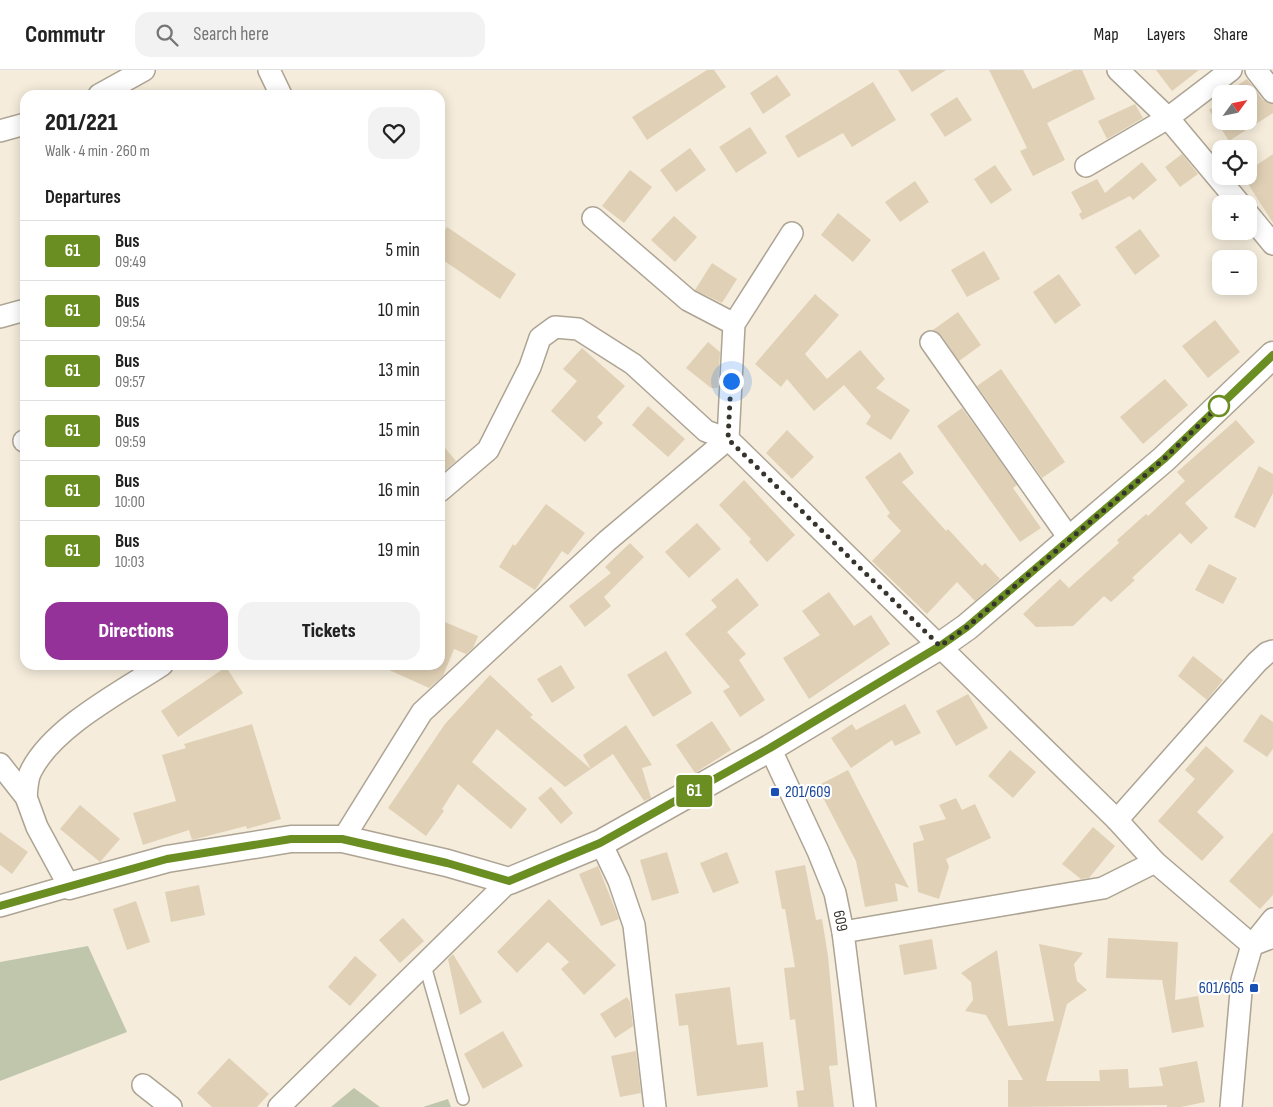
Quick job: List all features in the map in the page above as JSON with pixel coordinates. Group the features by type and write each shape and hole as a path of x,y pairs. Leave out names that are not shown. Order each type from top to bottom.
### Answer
{"street":[{"path":"108,90 144,70"},
{"path":"269,70 279,90"},
{"path":"1118,70 1168,118 1232,195"},
{"path":"1086,166 1168,118 1231,70"},
{"path":"1256,70 1273,92"},
{"path":"0,131 20,125"},
{"path":"593,218 688,300 734,324"},
{"path":"1257,225 1273,244"},
{"path":"342,839 422,712 607,541 728,439 734,324 792,233"},
{"path":"0,317 20,311"},
{"path":"445,487 488,450 530,367 540,338 555,327 578,329 633,364 706,431 728,439 1117,820 1155,862 1252,944"},
{"path":"931,342 1069,538"},
{"path":"279,1107 424,962 509,881 600,843 770,748 940,646 967,627 1069,538 1164,459 1273,355"},
{"path":"1117,820 1257,662 1267,653 1273,651"},
{"path":"26,797 30,772 44,749 71,725 154,670"},
{"name":"609","path":"770,748 818,851 835,894 843,932 865,1107"},
{"path":"0,764 26,797 37,827 69,886"},
{"path":"0,906 167,859 291,839 342,839 447,863 509,881"},
{"path":"600,843 619,881 634,925 655,1107"},
{"path":"843,932 1103,888 1155,862"},
{"path":"1231,1107 1242,980 1252,944 1273,919"},
{"path":"1252,944 1273,937"},
{"path":"143,1085 171,1107"}],"lane":[{"path":"424,962 463,1099"}],"green space":[{"path":"88,946 127,1032 0,1081 0,962"},
{"path":"354,1088 380,1107 331,1107"},
{"path":"448,1099 451,1107 423,1107"}],"building":[{"path":"707,70 714,70 726,87 647,140 632,117"},
{"path":"898,70 946,70 912,92"},
{"path":"989,70 1023,70 1033,89 1074,70 1082,70 1095,99 1047,123 1065,160 1033,176 1020,151 1027,148"},
{"path":"1156,70 1199,70 1172,91"},
{"path":"777,75 791,95 763,114 750,93"},
{"path":"1247,79 1252,85 1238,85"},
{"path":"873,82 896,120 852,147 843,133 798,158 785,136"},
{"path":"1258,93 1263,100 1273,104 1273,113 1258,123"},
{"path":"957,97 972,120 945,137 930,114"},
{"path":"1135,104 1143,118 1107,139 1098,121"},
{"path":"750,127 767,153 736,173 719,147"},
{"path":"1222,130 1246,130 1231,140 1228,140"},
{"path":"690,148 706,170 676,192 660,170"},
{"path":"1182,154 1198,174 1180,187 1165,167"},
{"path":"1273,154 1273,223 1257,195 1249,185 1257,185 1257,165"},
{"path":"1142,162 1157,180 1133,200 1130,196 1082,220 1079,214 1082,212 1071,192 1097,179 1105,193"},
{"path":"995,165 1012,190 991,204 974,179"},
{"path":"630,170 652,187 624,223 602,206"},
{"path":"915,181 929,202 900,222 885,202"},
{"path":"838,213 871,240 853,262 821,235"},
{"path":"674,216 697,237 675,262 651,240"},
{"path":"447,227 516,274 500,299 445,261 445,230"},
{"path":"1140,229 1160,256 1135,275 1115,247"},
{"path":"984,251 1000,279 967,297 951,270"},
{"path":"712,263 737,279 722,303 695,290"},
{"path":"1059,274 1081,305 1055,324 1033,292"},
{"path":"815,294 839,315 805,354 827,379 860,350 885,379 876,388 910,410 891,440 866,424 871,416 844,385 814,411 787,379 781,387 755,364"},
{"path":"958,312 981,345 959,361 941,335 933,330"},
{"path":"1215,320 1240,352 1208,378 1182,346"},
{"path":"708,342 720,352 718,388 711,388 686,368"},
{"path":"582,348 625,386 597,417 603,423 585,442 551,411 577,381 563,369"},
{"path":"1001,369 1065,462 1042,478 977,386"},
{"path":"1165,379 1188,405 1143,444 1120,417"},
{"path":"648,406 685,439 668,457 632,425"},
{"path":"962,408 1017,485 1013,488 1041,528 1020,542 937,426"},
{"path":"1236,420 1255,442 1185,503 1208,528 1191,544 1180,533 1132,578 1135,580 1111,602 1104,596 1073,626 1036,627 1023,614 1060,579 1069,588 1119,543 1117,540 1146,514 1148,516 1185,481 1177,472"},
{"path":"787,430 814,457 792,479 766,453"},
{"path":"445,448 456,461 445,471"},
{"path":"900,452 914,473 902,482 946,531 948,529 982,566 985,563 1000,579 975,601 957,582 927,614 872,561 901,531 887,516 890,513 865,477"},
{"path":"1259,466 1273,474 1273,493 1255,528 1234,517"},
{"path":"744,480 795,535 767,562 749,542 751,539 719,505"},
{"path":"546,504 585,533 568,555 562,551 535,590 499,567 513,544 515,546"},
{"path":"697,523 721,549 689,578 665,552"},
{"path":"630,543 644,557 604,597 611,606 585,627 569,606 611,573 605,567"},
{"path":"1209,564 1237,578 1223,604 1195,590"},
{"path":"737,578 759,605 727,632 746,654 739,660 765,700 740,717 723,691 730,687 685,634 717,607 711,600"},
{"path":"829,592 854,626 871,615 890,644 809,699 783,658 820,635 802,611"},
{"path":"445,622 478,636 473,648 466,654 454,649 443,676 429,688 389,670 445,670"},
{"path":"666,651 692,693 653,717 627,675"},
{"path":"1193,656 1223,680 1207,700 1178,676"},
{"path":"561,665 575,688 552,703 537,679"},
{"path":"222,670 228,670 243,693 178,737 161,711"},
{"path":"490,675 533,715 530,717 591,769 565,787 497,729 472,762 527,809 511,829 458,784 442,809 444,811 426,836 388,808 445,724"},
{"path":"968,694 988,728 956,746 936,711"},
{"path":"905,704 921,733 895,746 892,740 851,768 831,738 852,724 856,730"},
{"path":"1261,714 1273,722 1273,749 1267,757 1243,741"},
{"path":"712,721 731,750 695,773 676,745"},
{"path":"252,724 281,819 247,829 246,826 192,840 189,830 143,845 133,813 176,801 162,755 186,748 184,744"},
{"path":"626,725 652,765 642,768 651,798 644,801 613,754 591,769 583,755"},
{"path":"1206,746 1234,771 1197,812 1224,837 1202,861 1158,821 1195,779 1185,770"},
{"path":"1010,750 1036,772 1013,798 988,776"},
{"path":"848,770 909,888 895,883 898,901 865,907 856,861 817,786"},
{"path":"551,787 573,813 561,824 538,798"},
{"path":"956,798 962,810 975,804 991,838 946,859 949,867 939,899 918,892 913,843 924,840 919,826 946,819 939,805"},
{"path":"80,805 120,839 100,862 60,829"},
{"path":"1093,827 1115,846 1089,878 1081,879 1062,864"},
{"path":"0,832 28,852 12,874 0,865"},
{"path":"1273,832 1273,895 1260,909 1229,881"},
{"path":"667,852 679,893 652,901 640,860"},
{"path":"727,852 739,883 713,893 700,863"},
{"path":"805,865 816,920 822,919 828,956 838,1065 829,1066 834,1107 798,1107 796,1091 804,1090 795,1019 790,1020 784,968 795,967 785,909 782,909 775,871"},
{"path":"598,866 619,919 601,926 579,874"},
{"path":"199,885 205,915 171,922 165,892"},
{"path":"549,899 616,965 584,995 561,969 569,962 548,942 517,973 497,952"},
{"path":"136,901 150,942 127,950 113,909"},
{"path":"403,918 424,941 400,963 379,940"},
{"path":"1108,938 1178,942 1175,1000 1198,996 1204,1027 1172,1033 1162,980 1106,978"},
{"path":"932,939 937,969 904,975 899,945"},
{"path":"1039,944 1083,953 1074,964 1077,981 1087,990 1067,1004 1046,1081 1100,1081 1099,1070 1128,1069 1129,1088 1163,1086 1159,1068 1197,1061 1205,1102 1181,1107 1167,1107 1167,1105 1008,1107 1008,1080 1023,1080 986,1015 965,1011 973,1000 971,982 961,973 997,950 1008,1026 1054,1021"},
{"path":"453,954 482,1002 460,1015 448,959"},
{"path":"355,956 377,975 350,1006 328,987"},
{"path":"730,987 737,1045 763,1042 768,1087 697,1096 688,1025 679,1026 675,994"},
{"path":"627,997 630,1002 633,1026 615,1038 600,1014"},
{"path":"503,1031 523,1066 483,1089 464,1054"},
{"path":"636,1051 641,1093 620,1097 611,1056"},
{"path":"229,1058 269,1094 257,1107 212,1107 197,1093"}],"bus line":[{"name":"61","path":"0,906 167,859 291,839 342,839 447,863 509,881 600,843 770,748 940,646 967,627 1069,538 1164,459 1273,355"}],"place":[{"name":"201/609","path":"775,792"},
{"name":"601/605","path":"1254,988"}],"route":[{"path":"731,381 728,439 940,646 967,627 1069,538 1164,459 1219,406"}]}
